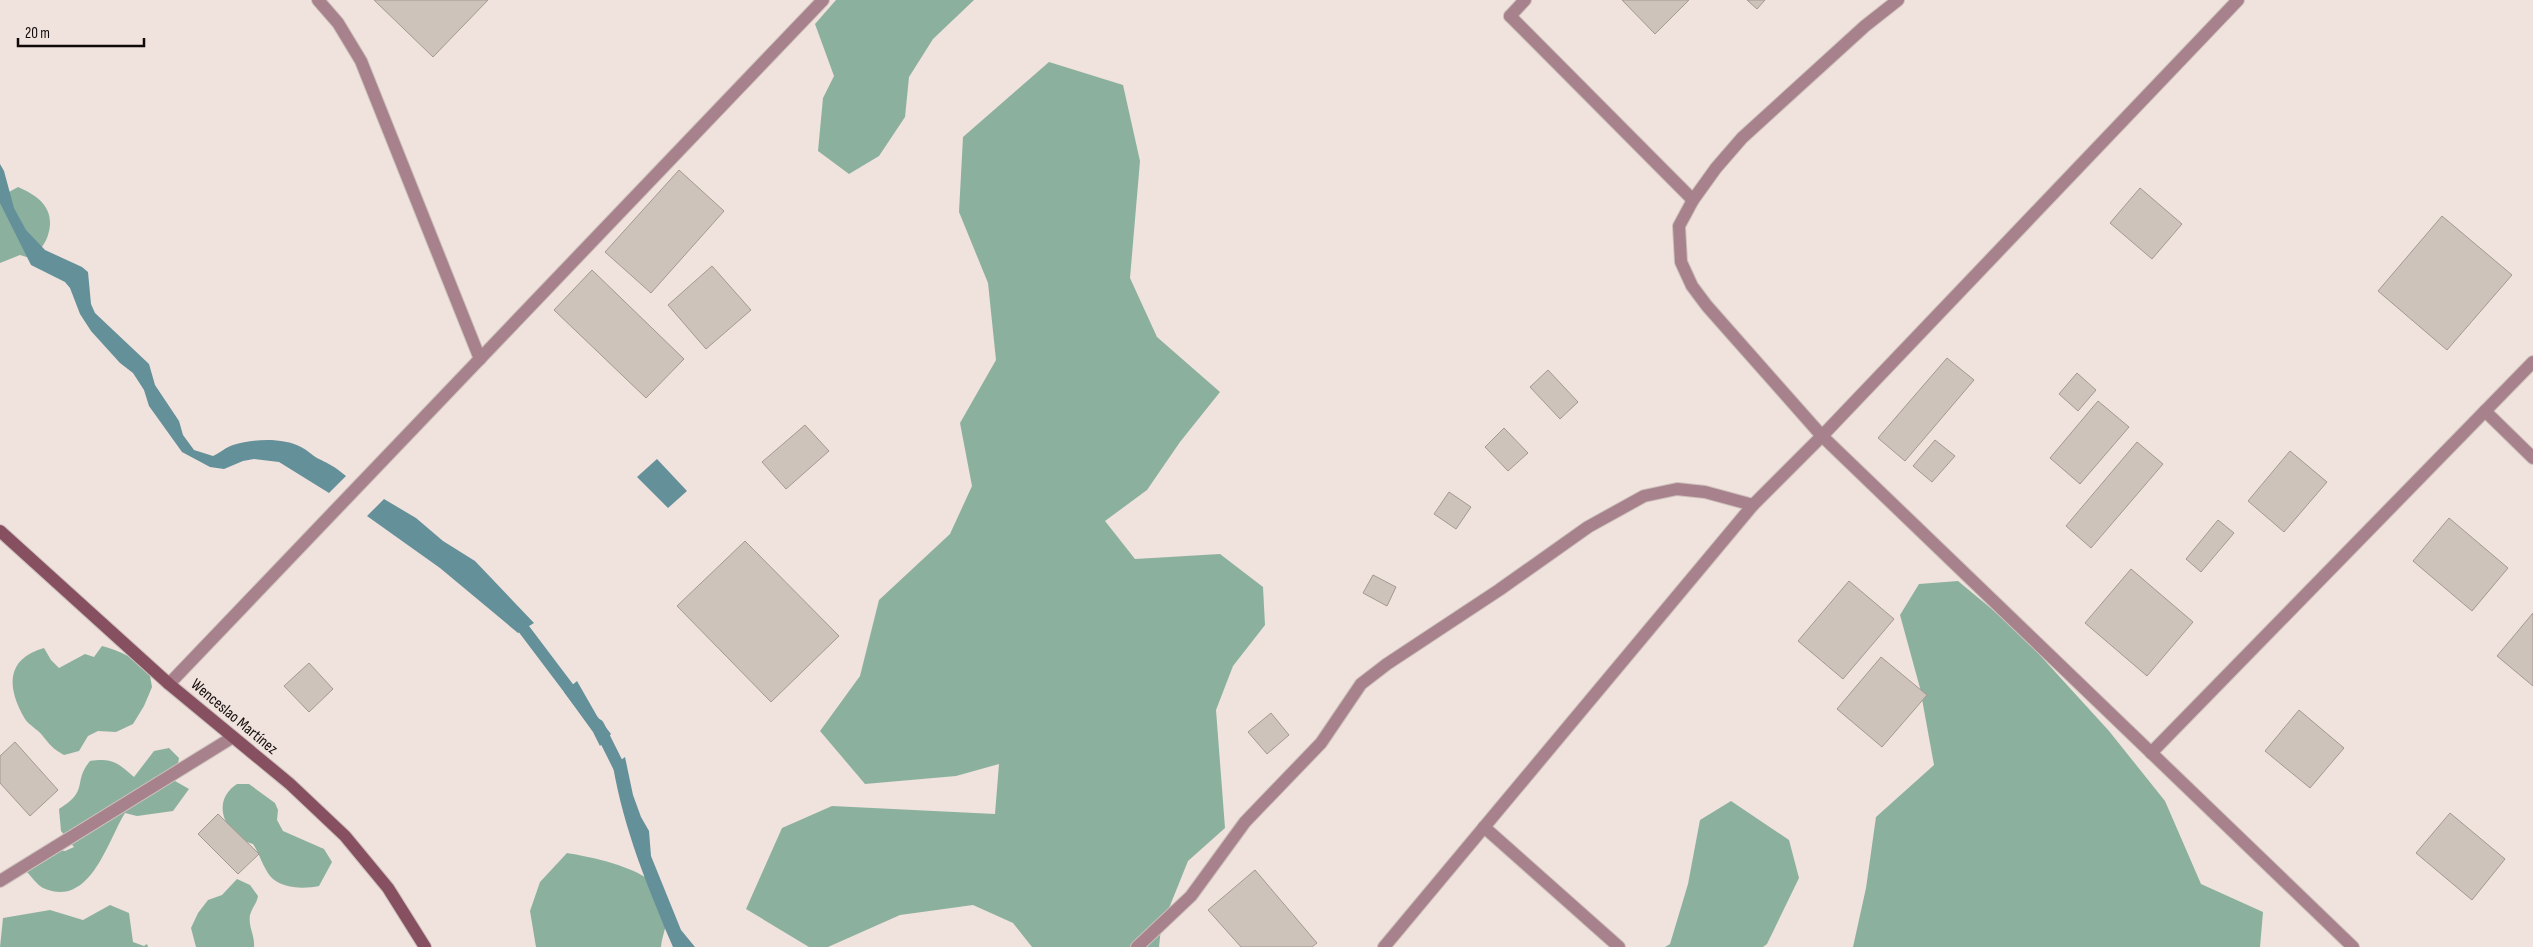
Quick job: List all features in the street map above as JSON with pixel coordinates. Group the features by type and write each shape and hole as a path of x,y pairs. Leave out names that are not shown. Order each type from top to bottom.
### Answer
{"main road":[{"name":"Wenceslao Martínez","path":"0,532 169,684 290,784 345,836 388,888 425,947"}],"street":[{"path":"318,0 338,23 361,61 480,359"},
{"path":"169,684 823,0"},
{"path":"1525,0 1510,16 1693,200"},
{"path":"1898,0 1865,26 1742,138 1716,168 1693,200 1679,226 1682,262 1692,286 1707,306 1822,436 2353,947"},
{"path":"1384,947 1753,504 1822,436 2238,0"},
{"path":"2151,753 2533,362"},
{"path":"2484,411 2533,458"},
{"path":"1138,947 1191,896 1246,822 1321,743 1361,684 1387,664 1499,590 1588,527 1644,496 1677,489 1705,492 1753,504"},
{"path":"0,881 233,737"},
{"path":"1484,827 1619,947"}],"green space":[{"path":"836,0 974,0 933,39 909,77 905,117 879,156 849,174 818,151 823,98 834,76 815,24"},
{"path":"1049,62 1123,85 1140,161 1130,278 1157,337 1220,392 1180,442 1147,490 1105,521 1135,559 1220,554 1263,587 1265,625 1233,666 1216,710 1225,828 1188,861 1161,928 1159,947 1032,947 1013,923 973,905 900,915 828,947 809,947 746,909 782,828 832,806 995,814 999,764 956,776 865,784 820,731 860,676 879,600 950,534 972,486 960,423 996,360 988,283 959,212 963,137"},
{"path":"18,187 39,199 48,211 50,226 48,235 33,259 20,255 0,263 0,197"},
{"path":"1958,581 2017,630 2109,731 2165,801 2201,884 2263,912 2260,947 1853,947 1866,888 1876,817 1934,765 1920,688 1900,615 1919,584"},
{"path":"102,646 127,655 149,670 152,687 144,706 133,724 116,732 98,731 88,736 79,751 64,755 57,751 25,719 19,708 13,686 13,676 16,667 22,659 44,648 51,660 59,668 85,654 94,657"},
{"path":"169,748 179,758 175,781 189,789 173,811 137,816 125,813 104,855 85,881 73,889 59,892 43,888 39,885 26,871 46,848 65,851 74,847 61,831 59,809 74,797 78,791 82,775 90,761 104,760 114,762 134,777 154,751"},
{"path":"237,784 249,784 275,803 278,810 277,820 283,831 324,849 332,862 319,886 307,888 293,887 286,886 275,880 270,876 253,844 243,840 229,827 224,818 224,800 229,791"},
{"path":"1731,801 1789,840 1799,878 1767,944 1763,947 1665,947 1670,944 1688,884 1700,820"},
{"path":"567,853 610,862 641,875 654,883 663,894 668,906 668,916 661,947 536,947 530,911 540,882"},
{"path":"237,879 250,885 258,896 250,915 254,947 196,947 191,928 198,913 208,900 222,895"},
{"path":"110,905 129,913 133,942 144,946 147,944 148,947 0,947 3,918 50,910 83,920"}],"water":[{"path":"0,164 4,171 14,208 26,230 45,250 82,267 88,272 91,304 95,313 149,364 155,385 179,421 183,435 194,450 213,456 230,446 241,443 258,440 276,440 303,448 346,476 329,493 279,462 254,459 243,461 224,469 210,467 182,452 149,406 144,390 133,373 120,363 91,331 80,314 70,288 65,282 31,265 0,203"},
{"path":"657,459 687,491 668,508 637,477"},
{"path":"384,499 416,518 443,541 475,561 534,623 518,633 440,568 367,516"},
{"path":"577,681 597,716 611,734 600,746 593,732 564,692"},
{"path":"625,757 633,795 641,817 649,831 651,856 681,930 695,947 673,947 646,881 630,836 613,766"}],"building":[{"path":"374,0 488,0 433,57"},
{"path":"1622,0 1689,0 1655,34"},
{"path":"1747,0 1765,0 1757,9"},
{"path":"679,170 724,211 651,293 605,252"},
{"path":"2140,188 2182,224 2152,259 2110,223"},
{"path":"2442,216 2512,275 2447,350 2378,291"},
{"path":"712,266 751,310 706,349 668,305"},
{"path":"592,270 684,359 646,398 554,310"},
{"path":"1947,358 1974,380 1905,461 1878,438"},
{"path":"1548,370 1578,402 1560,419 1530,387"},
{"path":"2077,373 2096,390 2078,411 2059,394"},
{"path":"2098,401 2129,427 2080,484 2050,458"},
{"path":"805,425 829,451 786,489 762,462"},
{"path":"1504,428 1528,453 1508,471 1485,447"},
{"path":"1935,440 1955,456 1932,482 1913,466"},
{"path":"2137,442 2163,464 2091,548 2066,526"},
{"path":"2290,451 2327,482 2284,532 2248,501"},
{"path":"1449,492 1471,507 1456,529 1434,514"},
{"path":"2449,518 2508,568 2472,611 2413,561"},
{"path":"2218,520 2234,533 2201,572 2186,559"},
{"path":"745,541 839,636 771,702 677,606"},
{"path":"2131,569 2193,622 2147,676 2085,623"},
{"path":"1373,575 1396,587 1387,606 1363,593"},
{"path":"1849,581 1894,619 1843,679 1798,641"},
{"path":"2533,613 2533,686 2497,656"},
{"path":"1881,657 1927,695 1882,747 1837,709"},
{"path":"309,663 333,689 309,712 284,686"},
{"path":"2299,710 2344,748 2310,788 2265,751"},
{"path":"1271,713 1289,735 1267,754 1248,732"},
{"path":"15,742 58,790 30,816 0,783 0,756"},
{"path":"2450,813 2505,859 2472,900 2416,853"},
{"path":"218,814 259,854 238,874 198,834"},
{"path":"1255,870 1317,943 1312,947 1241,947 1208,910"}],"waterway":[{"path":"514,616 579,702"},
{"path":"598,725 623,779"}]}
